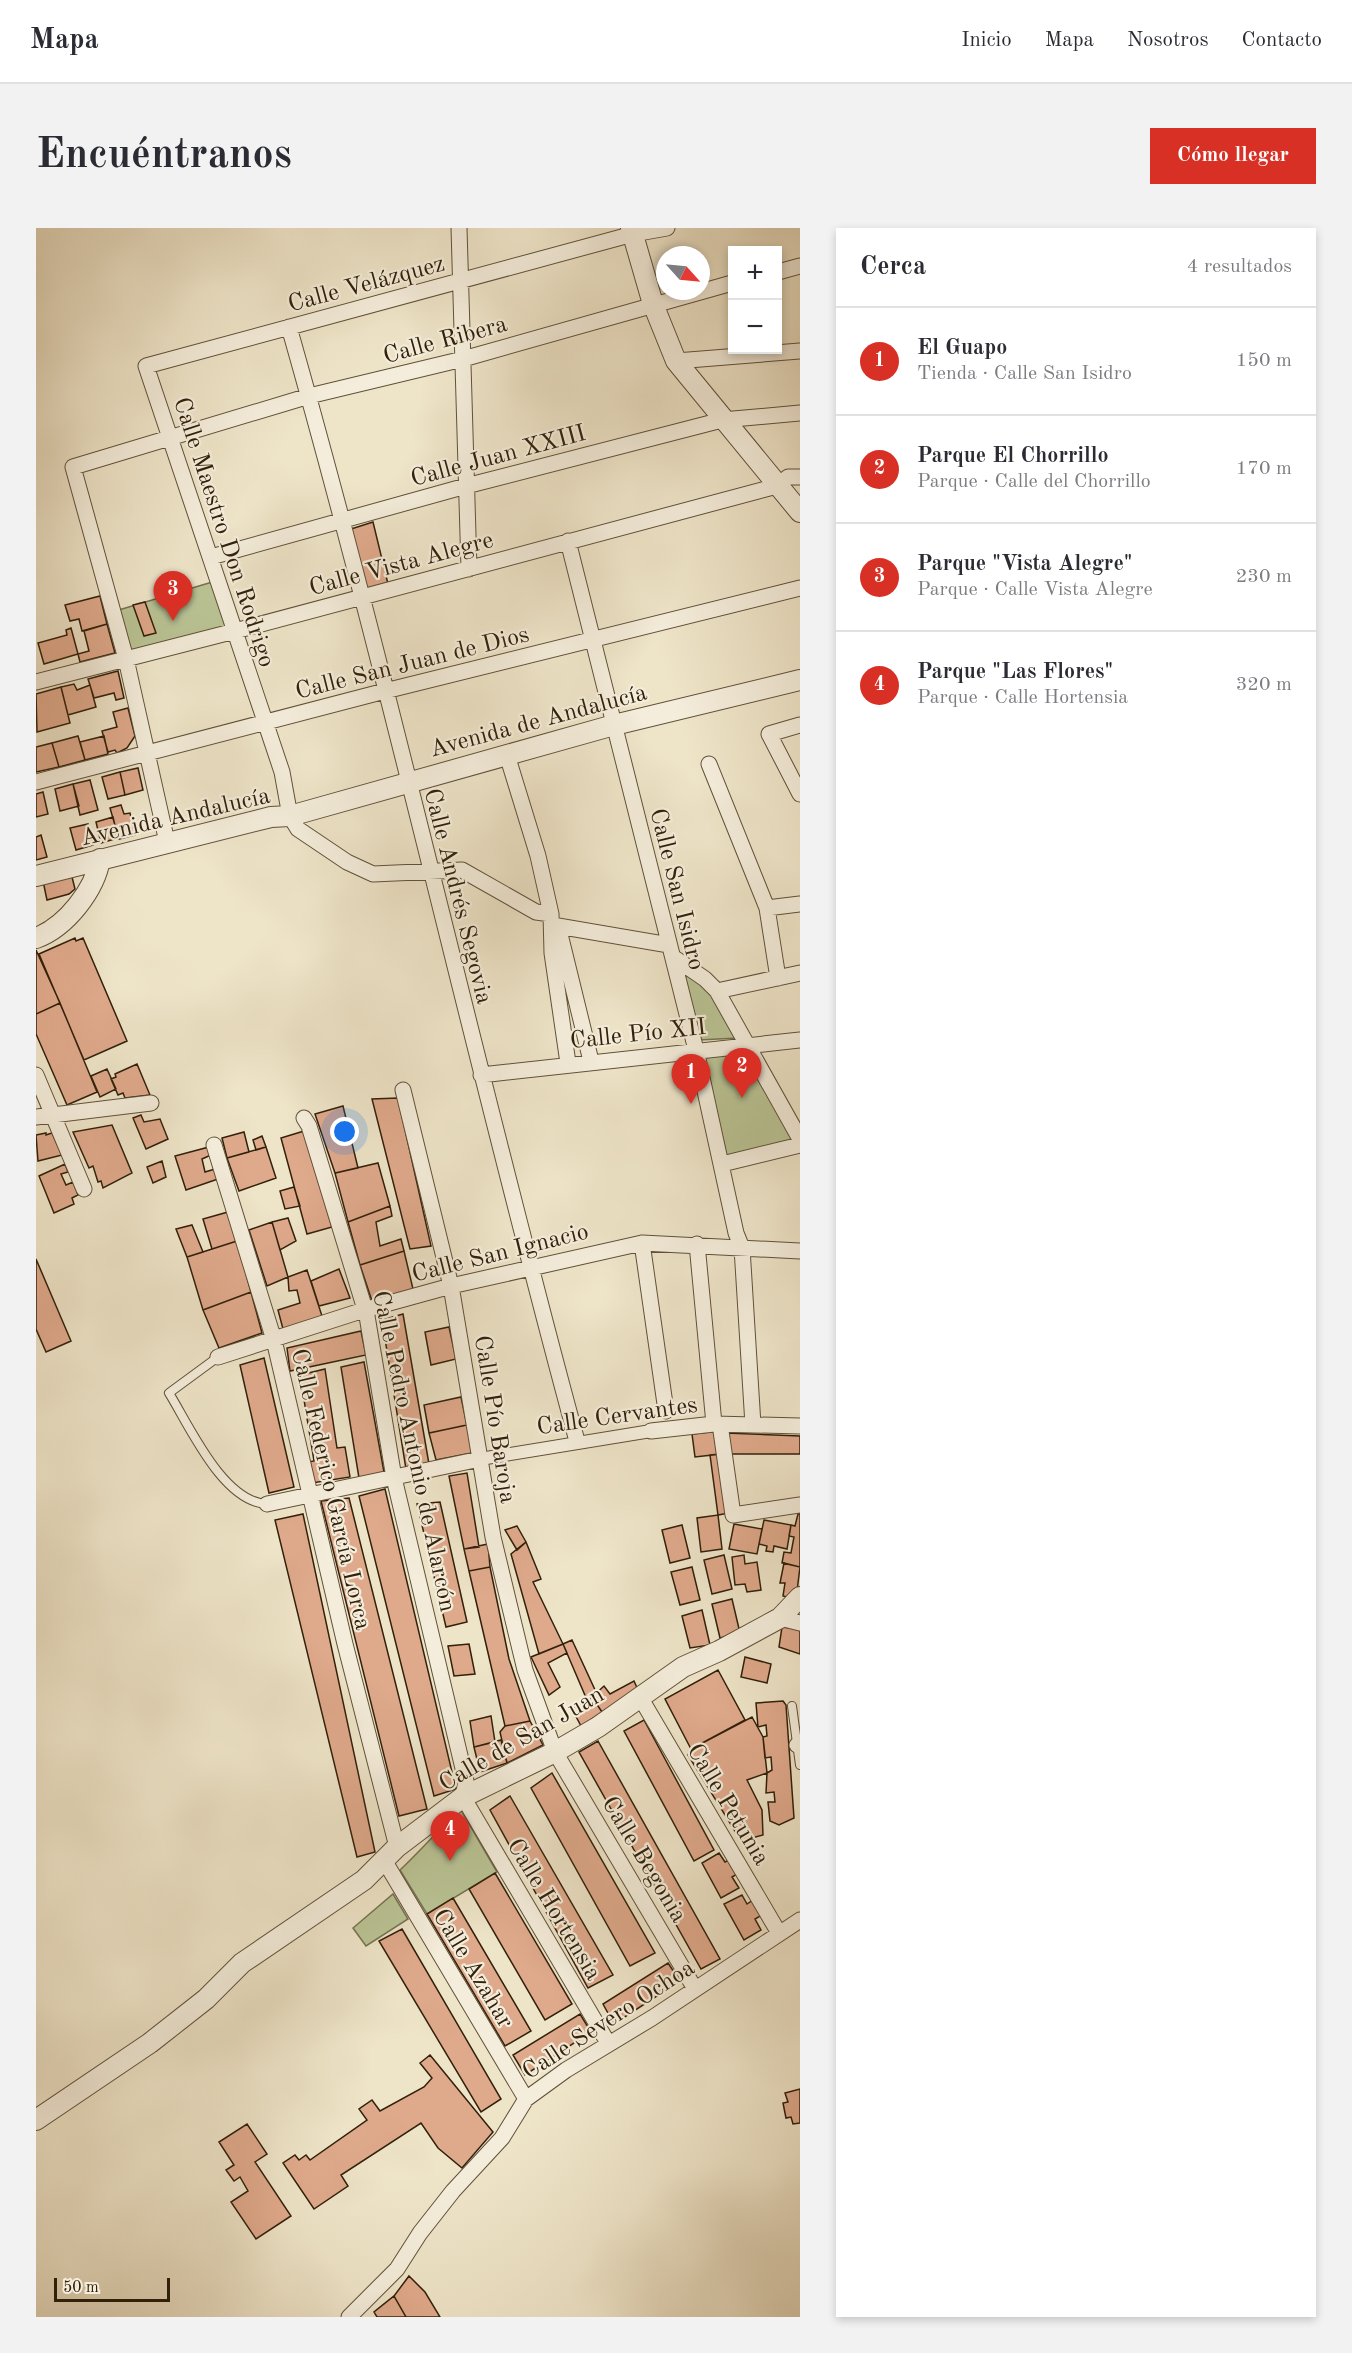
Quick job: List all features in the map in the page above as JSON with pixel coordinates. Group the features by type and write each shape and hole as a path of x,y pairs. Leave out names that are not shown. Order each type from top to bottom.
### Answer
{"street":[{"path":"459,228 469,569"},
{"name":"Calle Velázquez","path":"146,366 461,281 632,231 667,228"},
{"path":"632,231 653,304 676,361 722,420 800,512"},
{"path":"782,271 800,266"},
{"name":"Calle Ribera","path":"126,659 73,467 169,436 309,396 463,359 728,284"},
{"name":"Calle Andrés Segovia","path":"289,327 385,691 529,1267 577,1441"},
{"path":"676,361 800,351"},
{"name":"Calle Maestro Don Rodrigo","path":"146,366 282,772 290,816"},
{"name":"Calle Juan XXIII","path":"211,557 466,486 722,420 800,413"},
{"name":"Calle Vista Alegre","path":"36,681 361,598 777,486 788,477 800,477"},
{"name":"Calle San Isidro","path":"568,541 696,1050 736,1233 742,1248 753,1425"},
{"name":"Calle San Juan de Dios","path":"36,782 385,691 800,588"},
{"path":"126,659 167,842"},
{"name":"Avenida de Andalucía","path":"290,816 407,781 614,725 800,680"},
{"path":"800,725 769,734 800,794"},
{"path":"507,755 538,856 591,1061"},
{"path":"709,764 767,908 778,978"},
{"path":"290,816 298,829 346,862 373,874 462,870 554,922 671,951 717,991 800,1139"},
{"name":"Avenida Andalucía","path":"36,876 271,817 290,816"},
{"path":"36,938 61,923 73,909 90,888 98,872 100,859"},
{"path":"767,908 800,904"},
{"path":"554,922 552,953 568,1063"},
{"path":"717,991 800,973"},
{"name":"Calle Pío XII","path":"481,1075 568,1063 800,1040"},
{"path":"36,1075 84,1189"},
{"name":"Calle Pío Baroja","path":"403,1090 451,1286 493,1537 525,1670 555,1752"},
{"path":"36,1117 151,1103"},
{"name":"Calle Pedro Antonio de Alarcón","path":"304,1118 309,1126 364,1310 394,1478 466,1781 463,1797"},
{"name":"Calle Federico García Lorca","path":"214,1145 274,1340 390,1854"},
{"path":"722,1164 800,1145"},
{"path":"642,1243 666,1411"},
{"name":"Calle San Ignacio","path":"218,1356 364,1310 451,1286 642,1243 800,1251"},
{"path":"697,1244 717,1424 733,1515 800,1505"},
{"name":"Calle Cervantes","path":"267,1504 577,1441 717,1424 800,1426"},
{"name":"Calle de San Juan","path":"36,2120 120,2066 206,1999 242,1963 338,1899 390,1854 463,1797 555,1752 598,1727 683,1666 719,1651 780,1618 800,1597"},
{"path":"780,1618 800,1623"},
{"name":"Calle Petunia","path":"640,1697 779,1933"},
{"name":"Calle Begonia","path":"555,1752 695,1989"},
{"name":"Calle Hortensia","path":"463,1797 608,2043"},
{"name":"Calle Azahar","path":"390,1854 526,2099"},
{"name":"Calle Severo Ochoa","path":"349,2317 397,2269 420,2233 453,2191 502,2138 526,2099 608,2043 627,2034 800,1920"}],"lane":[{"path":"218,1356 169,1393 221,1477 254,1503 267,1504"},
{"path":"792,1706 800,1765"}],"green space":[{"path":"219,580 235,631 126,659 112,612"},
{"path":"689,975 715,996 737,1038 699,1040 685,977"},
{"path":"745,1052 793,1140 727,1157 704,1055"},
{"path":"461,1810 497,1872 427,1914 400,1870"},
{"path":"393,1894 408,1919 366,1946 353,1928"}],"building":[{"path":"373,522 388,584 366,590 351,529"},
{"path":"100,596 107,624 82,631 79,619 70,621 65,605"},
{"path":"145,602 156,633 144,636 133,605"},
{"path":"107,624 115,653 80,662 78,654 89,651 84,631"},
{"path":"71,628 78,654 44,664 38,643 67,635 66,630"},
{"path":"118,671 124,698 116,700 114,693 94,698 88,679"},
{"path":"74,684 77,690 90,685 96,707 68,715 61,687"},
{"path":"61,687 70,723 37,732 36,694"},
{"path":"128,708 135,736 127,748 117,753 115,750 108,752 102,731 117,727 113,712"},
{"path":"78,736 85,760 59,767 52,743"},
{"path":"104,736 108,754 85,760 80,742"},
{"path":"52,743 59,767 36,772 36,747"},
{"path":"138,768 143,790 125,795 120,772"},
{"path":"120,772 125,795 108,799 102,777"},
{"path":"90,780 98,810 80,815 73,784"},
{"path":"73,784 79,806 60,811 55,789"},
{"path":"43,792 48,814 36,817 36,794"},
{"path":"121,805 124,814 130,813 135,835 119,839 110,808"},
{"path":"113,817 118,838 101,843 96,822"},
{"path":"88,824 93,845 76,850 70,828"},
{"path":"41,835 47,857 36,860 36,837"},
{"path":"71,873 75,889 69,894 47,900 43,881"},
{"path":"75,938 76,941 83,938 127,1041 84,1060 39,954"},
{"path":"36,950 60,1003 36,1014"},
{"path":"60,1003 97,1092 67,1105 36,1034 36,1014"},
{"path":"137,1064 150,1095 125,1098 123,1093 118,1095 111,1079 116,1077 115,1074"},
{"path":"107,1069 116,1089 100,1097 91,1076"},
{"path":"398,1098 431,1246 410,1249 372,1099"},
{"path":"343,1106 358,1168 335,1173 315,1114"},
{"path":"141,1115 144,1122 160,1119 168,1139 146,1149 133,1118"},
{"path":"112,1125 132,1173 103,1188 101,1181 98,1182 93,1166 89,1168 73,1132"},
{"path":"304,1131 332,1227 307,1234 281,1138"},
{"path":"244,1132 249,1152 227,1158 222,1138"},
{"path":"46,1133 46,1135 52,1133 62,1155 38,1161 36,1135"},
{"path":"262,1136 266,1147 256,1150 253,1140"},
{"path":"209,1147 211,1155 202,1159 205,1172 215,1169 218,1179 186,1190 175,1156"},
{"path":"266,1147 276,1178 239,1191 227,1158"},
{"path":"162,1161 166,1177 153,1183 147,1167"},
{"path":"378,1163 390,1206 348,1222 335,1173"},
{"path":"65,1164 68,1172 61,1174 66,1185 73,1182 78,1195 72,1198 74,1204 54,1213 39,1176"},
{"path":"294,1187 300,1206 285,1209 280,1191"},
{"path":"390,1206 392,1216 376,1222 380,1246 401,1239 404,1251 360,1265 348,1222"},
{"path":"228,1212 237,1241 212,1249 203,1219"},
{"path":"288,1218 296,1241 280,1250 272,1222"},
{"path":"272,1222 288,1277 267,1286 249,1230"},
{"path":"192,1225 203,1252 187,1257 176,1229"},
{"path":"237,1241 251,1292 203,1310 187,1257"},
{"path":"404,1251 413,1289 372,1301 360,1265"},
{"path":"36,1259 71,1341 46,1352 36,1329"},
{"path":"339,1269 350,1298 319,1306 311,1281"},
{"path":"307,1270 322,1316 283,1329 278,1310 300,1303 297,1290 289,1291 288,1277"},
{"path":"251,1292 262,1333 219,1348 203,1310"},
{"path":"403,1314 429,1464 406,1469 382,1320"},
{"path":"449,1327 456,1359 431,1365 425,1332"},
{"path":"361,1331 366,1355 290,1371 287,1348"},
{"path":"264,1358 294,1487 269,1493 240,1365"},
{"path":"364,1362 384,1472 359,1478 341,1367"},
{"path":"325,1369 337,1448 345,1447 350,1477 312,1483 308,1462 314,1461 300,1375"},
{"path":"461,1397 467,1425 429,1433 424,1405"},
{"path":"467,1425 472,1453 436,1460 429,1433"},
{"path":"718,1431 721,1454 695,1457 692,1434"},
{"path":"725,1433 800,1436 800,1454 729,1454"},
{"path":"721,1454 729,1513 718,1515 710,1455"},
{"path":"467,1473 479,1547 464,1549 449,1476"},
{"path":"385,1489 456,1789 434,1796 359,1496"},
{"path":"349,1498 427,1809 399,1816 321,1501"},
{"path":"440,1502 467,1622 446,1627 417,1504"},
{"path":"303,1514 375,1852 357,1857 275,1520"},
{"path":"798,1514 800,1514 800,1567 782,1563 784,1552 791,1553 794,1537 789,1536 791,1525 795,1526"},
{"path":"718,1515 722,1549 701,1552 697,1518"},
{"path":"764,1520 791,1525 787,1549 774,1546 773,1552 766,1551 767,1546 759,1544"},
{"path":"734,1524 762,1529 757,1554 729,1549"},
{"path":"682,1525 690,1558 670,1563 662,1530"},
{"path":"517,1526 526,1542 517,1550 505,1530"},
{"path":"526,1542 541,1579 533,1582 563,1644 539,1654 511,1554"},
{"path":"488,1544 490,1567 469,1571 464,1549"},
{"path":"724,1555 732,1589 712,1594 704,1560"},
{"path":"744,1555 745,1564 757,1562 761,1590 747,1592 745,1584 735,1585 732,1557"},
{"path":"784,1563 800,1567 796,1599 783,1596 785,1583 780,1583"},
{"path":"490,1567 509,1659 530,1721 505,1726 469,1571"},
{"path":"692,1567 700,1600 680,1605 671,1572"},
{"path":"732,1599 740,1633 720,1638 712,1604"},
{"path":"702,1610 710,1645 690,1648 682,1616"},
{"path":"782,1627 800,1629 800,1654 779,1647"},
{"path":"572,1640 596,1692 587,1700 563,1644"},
{"path":"469,1644 475,1674 454,1676 448,1646"},
{"path":"563,1644 567,1653 548,1663 560,1687 549,1695 531,1657"},
{"path":"745,1657 771,1664 767,1683 741,1677"},
{"path":"718,1670 745,1720 691,1749 665,1699"},
{"path":"634,1681 638,1690 602,1712 592,1697 604,1686 610,1694"},
{"path":"592,1697 602,1712 581,1726 572,1709"},
{"path":"783,1701 786,1705 794,1818 779,1825 770,1821 768,1802 775,1802 774,1792 766,1793 767,1773 772,1770 771,1757 765,1758 763,1737 767,1736 766,1725 758,1727 756,1703"},
{"path":"491,1716 495,1742 474,1747 470,1721"},
{"path":"752,1717 763,1737 767,1773 747,1780 762,1810 763,1835 741,1841 688,1755 691,1749"},
{"path":"644,1720 714,1850 694,1861 624,1731"},
{"path":"530,1721 543,1745 507,1763 500,1732 505,1726"},
{"path":"501,1740 507,1763 480,1772 474,1747"},
{"path":"598,1741 720,1959 701,1969 579,1752"},
{"path":"552,1773 655,1953 630,1966 531,1788"},
{"path":"510,1796 613,1975 588,1988 490,1810"},
{"path":"719,1853 725,1862 731,1859 739,1873 732,1877 739,1888 721,1898 702,1863"},
{"path":"495,1873 572,2004 545,2020 469,1889"},
{"path":"742,1895 747,1904 753,1900 762,1915 755,1919 761,1930 744,1940 724,1904"},
{"path":"453,1898 531,2031 505,2046 427,1914"},
{"path":"402,1929 501,2099 481,2112 379,1941"},
{"path":"668,1963 680,1981 614,2024 603,2004"},
{"path":"580,2014 591,2032 525,2075 513,2055"},
{"path":"430,2055 493,2132 462,2168 438,2148 421,2123 341,2175 348,2186 314,2209 283,2163 295,2155 299,2160 306,2155 310,2160 367,2120 359,2109 372,2100 380,2111 424,2087 432,2078 420,2063"},
{"path":"800,2089 800,2123 793,2124 791,2117 786,2118 783,2103 788,2102 785,2093"},
{"path":"247,2124 267,2154 255,2162 291,2216 256,2239 231,2202 248,2191 240,2177 234,2181 226,2170 234,2165 219,2142"},
{"path":"409,2276 425,2292 440,2317 406,2317 394,2296"},
{"path":"394,2296 406,2317 377,2317 374,2312"}],"place":[{"name":"Parque \"Vista Alegre\"","path":"173,621"},
{"name":"Parque El Chorrillo","path":"742,1098"},
{"name":"El Guapo","path":"691,1104"},
{"name":"Parque \"Las Flores\"","path":"450,1861"}]}
